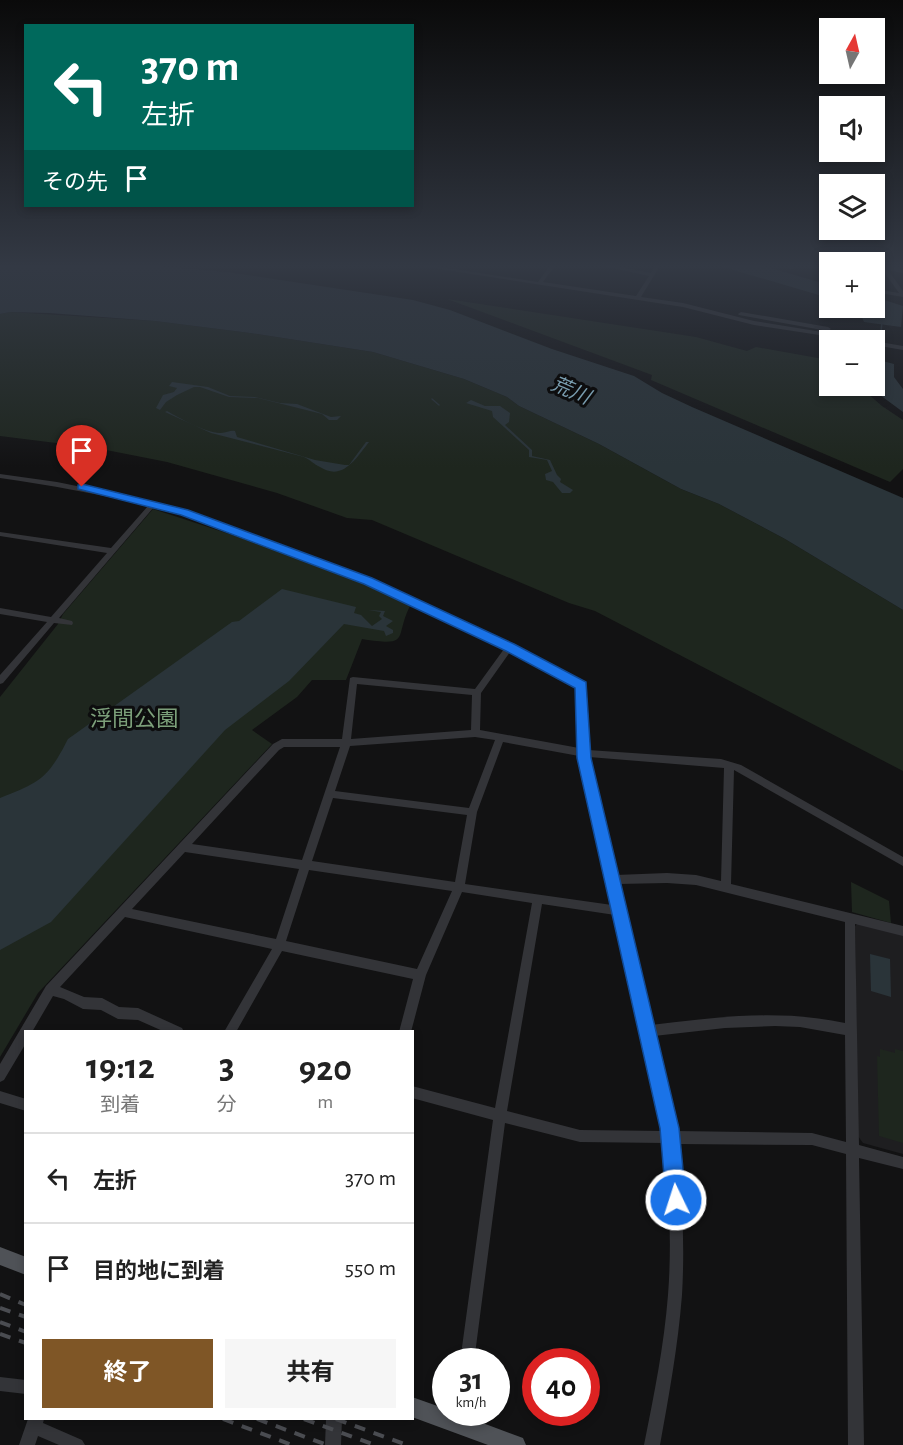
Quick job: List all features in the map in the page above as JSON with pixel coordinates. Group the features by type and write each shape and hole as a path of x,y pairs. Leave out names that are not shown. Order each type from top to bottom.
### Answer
{"main road":[{"path":"0,1256 24,1265"},
{"path":"414,1407 432,1412"},
{"path":"476,1426 516,1445"}],"street":[{"path":"885,345 903,348"},
{"path":"1,477 82,487 153,504 217,523 368,581 510,647 581,685 584,753 671,1138 677,1213 676,1285 669,1352 652,1445"},
{"path":"0,681 153,504"},
{"path":"0,534 112,551"},
{"path":"0,611 69,623"},
{"path":"475,733 477,692 510,647"},
{"path":"231,1030 279,946 346,743 353,680 477,692"},
{"path":"27,1030 50,990 282,743 346,743 475,733 584,753 729,765 903,862"},
{"path":"406,1030 420,975 459,887 472,812 500,738"},
{"path":"726,886 729,765"},
{"path":"330,794 472,812"},
{"path":"183,847 620,911"},
{"path":"613,880 682,878 726,886 903,931"},
{"path":"468,1348 500,1117 538,898"},
{"path":"123,912 420,975"},
{"path":"850,917 856,1445"},
{"path":"50,990 66,994 82,1002 102,1005 118,1013 138,1014 174,1030"},
{"path":"648,1031 736,1020 767,1019 808,1021 851,1030"},
{"path":"0,1076 24,1035"},
{"path":"414,1093 500,1117 580,1136 799,1138 826,1141 903,1163"},
{"path":"0,1097 24,1104"},
{"path":"0,1384 24,1387"},
{"path":"333,1445 334,1420"},
{"path":"27,1445 35,1423 77,1445"}],"shaded area":[{"path":"859,923 903,934 903,1154 863,1143 858,1136 855,926"}],"green space":[{"path":"0,331 238,331 373,352 464,379 507,397 519,406 599,444 681,489 719,504 785,539 903,610 903,771 595,611 569,603 372,520 347,518 277,493 167,462 96,448 0,436"},
{"path":"534,331 660,331 696,337 747,351 756,347 819,358 819,396 870,396 903,420 903,469 890,482 651,380 652,375"},
{"name":"浮間公園","path":"153,509 303,558 411,604 399,637 395,640 389,642 362,639 346,680 312,680 297,697 252,730 272,744 38,993 0,1057 0,697 58,624 63,614"},
{"path":"851,882 889,901 891,923 852,912"},
{"path":"880,1049 895,1053 895,1049 903,1051 903,1143 879,1136 877,1056 880,1057"}],"water":[{"name":"荒川","path":"238,331 506,331 634,376 692,407 903,498 903,610 785,539 719,504 681,489 599,444 519,406 507,397 464,379 373,352"},
{"path":"885,362 894,364 894,377 903,389 903,412 881,396 885,396"},
{"path":"172,382 208,387 230,396 255,397 280,403 297,404 331,417 341,416 337,420 329,420 322,414 258,398 229,397 200,387 194,387 177,395 166,402 160,410 156,408 163,395 174,392 177,388 169,386"},
{"path":"471,400 485,406 500,406 510,413 509,422 505,425 532,450 532,456 550,460 561,479 560,482 573,490 570,493 562,493 553,482 546,480 545,474 552,471 547,460 529,457 529,450 493,417 492,411 466,403"},
{"path":"165,412 215,433 235,431 237,437 315,460 345,465 349,465 366,442 369,442 349,466 336,472 328,471 304,457 211,433"},
{"path":"282,589 356,607 354,613 361,615 372,626 382,619 379,616 381,612 368,610 385,611 383,616 393,621 386,626 393,630 393,633 386,636 384,631 344,624 289,681 225,730 51,922 0,950 0,798 34,783 49,771 68,739"},
{"path":"870,954 890,959 891,997 871,991"}],"waterway":[{"path":"432,399 439,405"}],"railway":[{"path":"0,1294 24,1304"},
{"path":"0,1308 24,1316"},
{"path":"0,1322 24,1331"},
{"path":"0,1334 24,1342"},
{"path":"226,1420 292,1445"},
{"path":"260,1420 327,1445"},
{"path":"307,1420 375,1445"},
{"path":"339,1420 407,1445"}],"route":[{"path":"82,487 169,507 368,581 510,647 581,685 584,758 670,1128 676,1200"}]}
